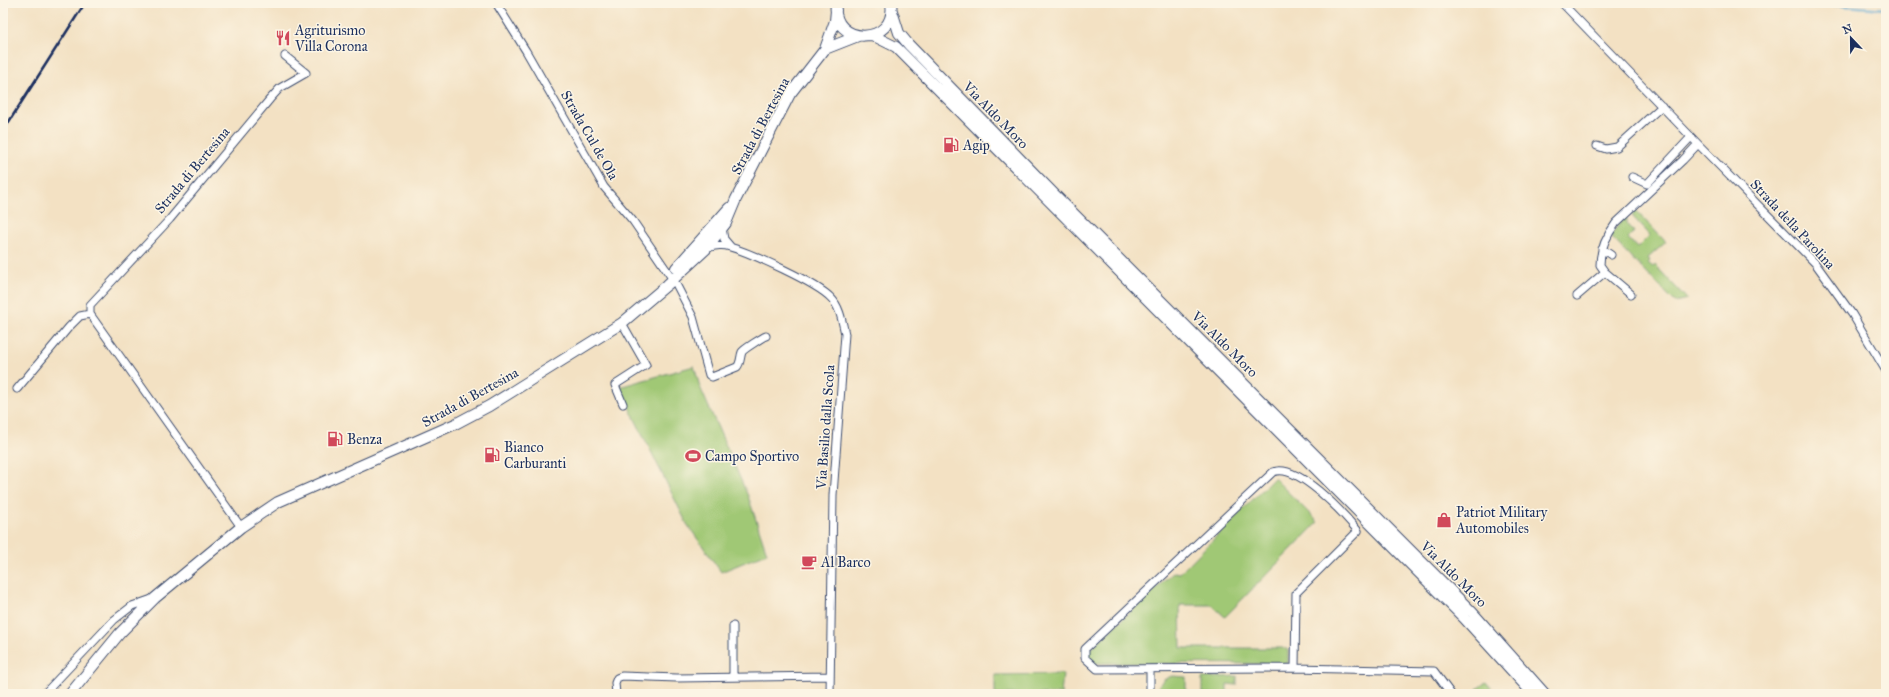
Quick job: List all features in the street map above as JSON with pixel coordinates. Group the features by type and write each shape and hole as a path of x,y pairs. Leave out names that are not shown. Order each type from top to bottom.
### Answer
{"main road":[{"name":"Strada di Bertesina","path":"836,7 838,19 843,27 858,36"},
{"name":"Strada di Bertesina","path":"70,694 120,633 155,598 241,527 278,502 455,424 622,324 672,277 716,242 722,228 732,212 736,199 790,94 825,49 835,21 836,7"},
{"path":"825,49 858,36 872,35 884,28 890,17 892,7"},
{"name":"Via Aldo Moro","path":"892,7 899,33 909,45 1054,194 1472,612 1545,694"},
{"name":"Via Aldo Moro","path":"872,35 896,47 1464,618 1533,694"},
{"name":"Strada di Bertesina","path":"672,277 736,199"}],"street":[{"name":"Strada Cul de Ola","path":"496,3 526,51 604,187 633,221 672,277"},
{"name":"Strada della Parolina","path":"1562,3 1815,263 1852,314 1886,371"},
{"name":"Strada di Bertesina","path":"90,314 90,305 170,219 270,99 280,88 306,73 285,56"},
{"path":"1597,146 1606,149 1616,147 1662,106"},
{"path":"1632,177 1647,184 1691,137"},
{"path":"1631,294 1605,272 1600,265 1602,249 1610,231 1616,223 1698,144"},
{"path":"716,242 713,234 721,223 723,216"},
{"path":"722,228 724,239 730,246"},
{"name":"Via Basilio dalla Scola","path":"716,242 730,246 817,287 831,298 841,314 845,334 833,495 830,694"},
{"path":"1602,249 1611,255"},
{"path":"1577,296 1605,272"},
{"path":"672,277 693,317 709,375 712,377 737,368 746,348 754,345 760,338 766,336"},
{"path":"17,389 69,327 80,316 90,314 241,527"},
{"path":"622,324 646,365 615,385 623,404"},
{"path":"1295,668 1296,593 1358,531 1341,511 1304,480 1286,470 1280,469 1273,472 1085,649 1085,658 1097,669 1295,668 1434,671 1451,694"},
{"name":"Strada di Bertesina","path":"44,694 114,620 132,606 155,598"},
{"path":"733,626 734,677"},
{"path":"1150,669 1150,694"},
{"path":"616,694 615,683 617,678 622,676 830,676"}],"green space":[{"path":"1634,209 1666,242 1648,258 1650,261 1648,263 1653,267 1655,265 1687,299 1675,302 1610,236 1625,217 1627,219 1627,223 1634,232 1628,238 1637,248 1650,235 1633,217 1632,211"},
{"path":"694,366 700,387 748,496 767,553 721,572 687,524 619,387"},
{"path":"1274,478 1318,522 1225,617 1212,605 1180,605 1181,648 1288,648 1288,664 1094,663 1089,657 1090,649 1174,572 1180,573"},
{"path":"1063,674 1061,694 995,694 995,675"},
{"path":"1172,676 1186,677 1186,694 1157,694 1158,687 1161,682"},
{"path":"1237,676 1237,685 1227,684 1227,694 1202,694 1202,678"},
{"path":"1486,682 1496,694 1481,694 1477,689"}],"waterway":[{"path":"1730,3 1735,3"},
{"path":"1804,3 1886,9"}],"railway":[{"path":"3,131 85,3"}],"place":[{"name":"Agriturismo Villa Corona","path":"283,38"},
{"name":"Agip","path":"951,145"},
{"name":"Benza","path":"335,439"},
{"name":"Bianco Carburanti","path":"492,455"},
{"name":"Campo Sportivo","path":"693,456"},
{"name":"Patriot Military Automobiles","path":"1444,520"},
{"name":"Al Barco","path":"809,562"}]}
